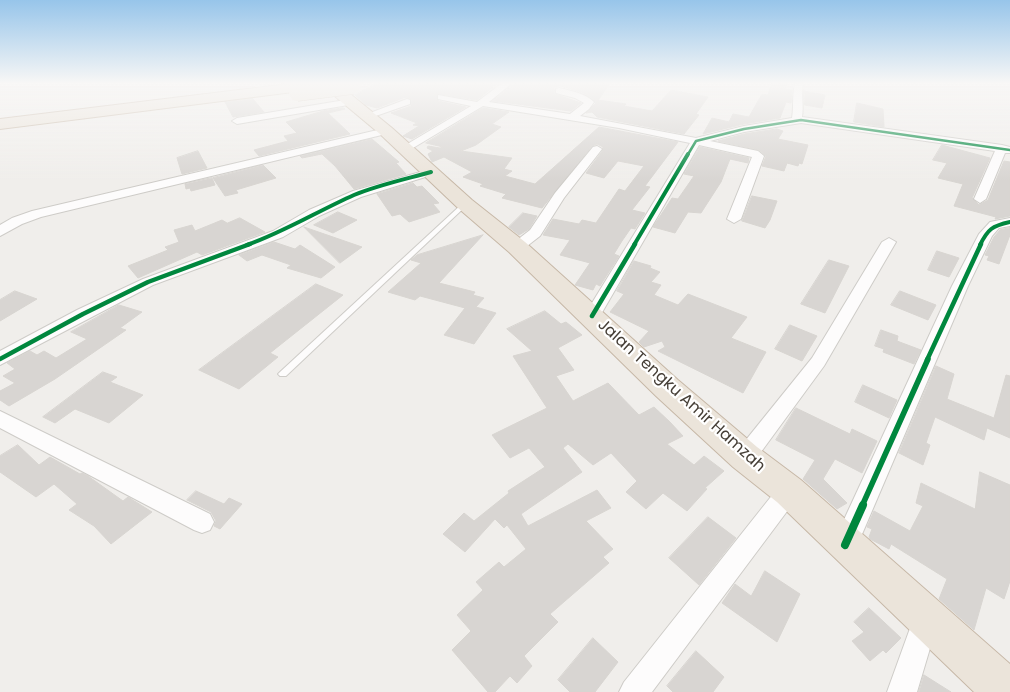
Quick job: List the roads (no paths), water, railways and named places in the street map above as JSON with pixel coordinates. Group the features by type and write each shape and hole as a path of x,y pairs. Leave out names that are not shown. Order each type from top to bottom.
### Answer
{"highway":[{"path":"0,124 69,116"},
{"path":"0,130 104,116"},
{"name":"Jalan Tengku Amir Hamzah","path":"374,116 465,204 517,247 667,388 745,457 789,491 845,545 1007,692"}],"street":[{"path":"237,121 280,116"},
{"path":"0,232 6,226 20,219 337,116"},
{"path":"560,116 752,152 757,155 734,219"},
{"path":"798,116 797,120 801,120"},
{"path":"592,316 696,141 744,129 801,120 959,144 1006,149 980,199"},
{"path":"517,247 535,233 559,196 597,150"},
{"path":"0,359 83,314 148,282 278,234 314,213 357,194 431,172"},
{"path":"845,545 960,286 986,234 996,225 1010,222"},
{"path":"745,457 818,362 889,242"},
{"path":"0,419 202,522"},
{"path":"634,692 789,491"},
{"path":"902,692 926,618"}],"lane":[{"path":"283,374 465,204"}]}
